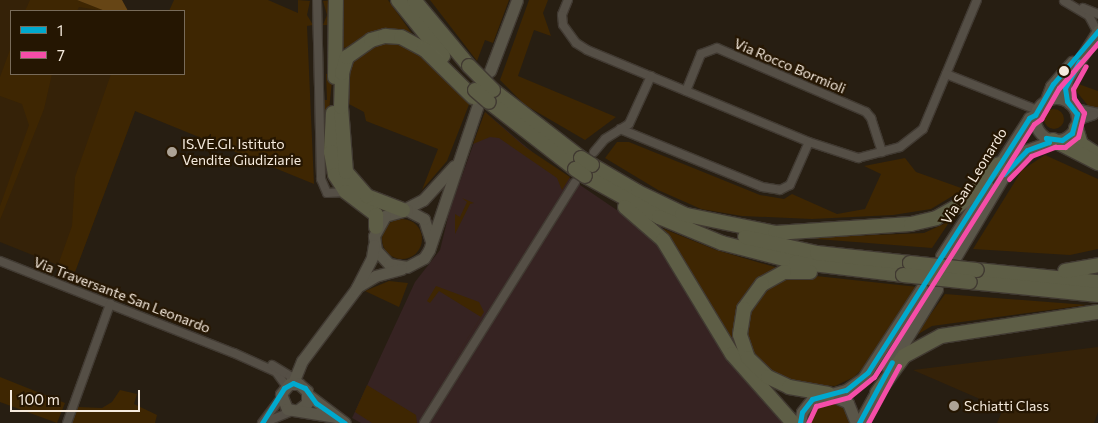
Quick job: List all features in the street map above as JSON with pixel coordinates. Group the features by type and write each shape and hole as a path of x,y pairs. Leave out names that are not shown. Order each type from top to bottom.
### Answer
{"highway":[{"path":"336,0 331,144 334,174 376,215 375,234"},
{"path":"398,0 428,39 482,99 583,169 663,240 732,354 793,423"},
{"path":"414,0 469,66"},
{"path":"426,0 469,66 482,99"},
{"path":"402,210 351,189 344,164 341,108 342,69 356,49 385,36 411,40 507,119 659,217 722,243 796,262 973,276 1098,295"},
{"path":"1076,125 1081,144 1098,154"},
{"path":"1049,139 1098,162"},
{"path":"682,214 767,232 911,224 936,218 958,206 976,191 999,164"},
{"path":"583,169 682,214 727,231 790,248 902,271"},
{"path":"973,276 1037,270 1074,272 1098,265"},
{"path":"828,394 782,384 755,367 745,352 740,331 748,302 764,282 788,272 871,278 902,271"},
{"path":"1018,273 1098,282"},
{"path":"877,393 904,356 941,336 1098,312"}],"main road":[{"path":"490,71 516,0"},
{"path":"1086,48 1053,84 1046,100 1036,112 1038,130 1049,139 1068,137 1076,125 1066,83 1098,31"},
{"path":"1046,100 1058,98 1072,106"},
{"path":"356,288 375,276 407,267 424,258 456,162 482,99"},
{"name":"Via San Leonardo","path":"941,256 1029,118 1036,112"},
{"name":"Via San Leonardo","path":"955,258 1011,164 1027,150 1049,142 1049,139"},
{"path":"341,420 295,410 282,404 280,399 302,361 356,288 372,257 375,234 385,216 423,200 456,162"},
{"path":"402,210 424,219 431,241"},
{"path":"375,234 385,262 393,266 407,267"},
{"path":"800,423 808,402 828,394 846,390 866,375 922,287"},
{"path":"857,423 877,393 937,288"},
{"path":"295,410 307,403 304,370 311,351"},
{"path":"290,384 306,392 341,420"},
{"path":"828,394 848,403 857,423"}],"street":[{"path":"317,0 321,179 324,190 332,194 351,189"},
{"path":"568,0 562,15 563,25 576,43 686,91 850,158 900,147 923,129 977,0"},
{"path":"1063,0 1098,14"},
{"path":"1063,0 1089,16 1098,31"},
{"name":"Via Rocco Bormioli","path":"686,91 701,54 717,48 866,112 871,118 882,152"},
{"path":"946,74 1036,112"},
{"path":"424,423 583,169 636,114 651,76"},
{"path":"1072,106 1098,114"},
{"path":"1076,125 1098,114"},
{"path":"620,129 762,186 780,190 790,185 809,142"},
{"path":"322,167 325,172 334,174"},
{"name":"Via Traversante San Leonardo","path":"0,261 234,353 283,370"},
{"path":"67,423 110,304"},
{"name":"Via Traversante San Leonardo","path":"234,353 276,372 290,384"},
{"path":"290,384 283,370 295,367 302,361"},
{"path":"262,423 280,399"},
{"path":"262,423 295,410"}],"shaded area":[{"path":"0,0 77,0 102,10 10,10 10,75 149,75 75,272 0,242"},
{"path":"30,0 77,0 102,10 79,7 78,10 25,10"},
{"path":"77,0 122,0 127,10 102,10"},
{"path":"174,0 268,0 298,13 298,0 310,1 307,15 313,25 307,26 314,184 135,111 75,272 58,265 72,226 75,177 111,75 185,75 185,10 169,10"},
{"path":"333,0 332,81 328,120 325,120 324,100 327,100 326,74 330,73 328,25 323,25 327,15 323,1"},
{"path":"339,0 388,0 413,35 343,48"},
{"path":"430,0 509,0 493,43 485,40 477,61"},
{"path":"529,0 548,0 543,13 551,36 534,30 518,76 616,117 585,140 525,105 500,80"},
{"path":"378,41 409,43 470,102 447,161 422,190 438,149 366,121 364,112 347,103 349,63"},
{"path":"10,50 10,75 52,75 44,109 0,220 0,206 29,125 22,104 0,96 0,77"},
{"path":"1073,82 1098,91 1098,108 1090,108 1076,91"},
{"path":"1054,109 1061,112 1064,119 1061,126 1054,129 1047,126 1044,119 1047,112"},
{"path":"485,112 536,155 652,234 787,423 361,423 352,418 415,282 440,250 450,209"},
{"path":"485,112 525,147 570,177 562,190 557,178 499,138 490,137 473,144"},
{"path":"617,142 629,142 760,195 784,199 792,194 837,214 865,209 881,174 864,166 905,158 916,172 964,189 931,209 893,215 812,219 742,216 701,209 658,190 605,158"},
{"path":"1045,155 1098,179 1098,249 1070,255 973,249 1022,170"},
{"path":"462,198 474,203 470,204 455,234 455,214 460,217 467,202"},
{"path":"402,219 416,225 422,239 416,253 402,259 388,253 382,239 388,225"},
{"path":"950,221 932,248 804,238 924,233"},
{"path":"664,229 716,250 778,268 749,293 743,359 661,230"},
{"path":"807,275 918,287 865,366 854,377 835,386 790,383 759,364 747,340 746,323 757,296 777,280"},
{"path":"389,281 408,283 399,307 365,291"},
{"path":"436,286 479,302 484,312 481,317 439,291 430,303 427,301"},
{"path":"945,294 1087,305 932,326 915,336"},
{"path":"1098,347 1098,412 1094,423 997,423 1003,409 913,370"},
{"path":"0,377 65,403 57,423 0,402"},
{"path":"367,385 416,415 417,423 372,423 355,412"},
{"path":"120,390 137,394 134,404 157,415 155,423 72,423 78,407 102,408 112,402"},
{"path":"829,400 846,409 850,423 806,423 809,411 815,404"}],"transit line":[{"name":"1","path":"800,423 802,412 812,399 846,390 868,372 1029,118 1035,115 1053,84 1098,31"},
{"name":"7","path":"808,423 816,406 849,397 874,377 1034,124 1041,119 1059,88 1098,43"},
{"name":"1","path":"1004,174 1027,150 1049,142 1046,138 1062,140 1072,133 1077,114 1067,101 1065,88 1079,62"},
{"name":"7","path":"1009,179 1031,156 1055,147 1065,147 1078,137 1084,113 1074,98 1073,89 1086,66"},
{"name":"1","path":"859,423 892,362"},
{"name":"7","path":"868,423 899,366"},
{"name":"1","path":"262,423 284,388 293,383 305,388 316,403 345,423"}],"place":[{"name":"IS.VE.GI. Istituto Vendite Giudiziarie","path":"172,152"},
{"name":"Schiatti Class","path":"954,406"}]}
